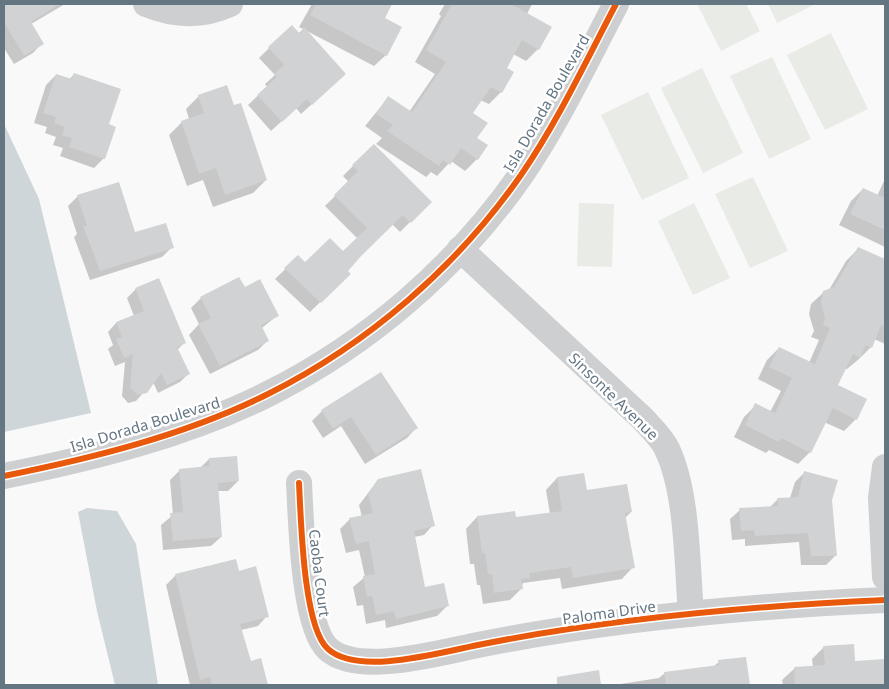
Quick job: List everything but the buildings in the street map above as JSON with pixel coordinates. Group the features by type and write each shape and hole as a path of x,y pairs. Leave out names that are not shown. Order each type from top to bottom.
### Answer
{"street":[{"path":"146,4 180,14 205,13 230,4"},
{"name":"Isla Dorada Boulevard","path":"4,476 153,438 266,395 298,379 357,341 413,295 460,249 505,197 534,154 616,4"},
{"name":"Sinsonte Avenue","path":"460,249 643,419 661,439 673,465 682,509 691,614"},
{"path":"885,467 881,516 885,577"},
{"name":"Caoba Court","path":"299,483 303,546 315,628 328,649 339,655"},
{"name":"Paloma Drive","path":"339,655 368,662 397,661 510,639 691,614 788,605 885,600"}],"shaded area":[{"path":"697,4 746,4 760,31 721,51"},
{"path":"768,4 813,4 814,5 777,23"},
{"path":"831,33 868,109 825,130 787,55"},
{"path":"772,57 811,139 769,159 730,76"},
{"path":"702,68 743,153 703,173 661,88"},
{"path":"648,92 689,178 642,200 601,115"},
{"path":"4,124 39,199 91,413 4,432"},
{"path":"753,177 788,251 750,268 715,194"},
{"path":"579,203 614,204 612,267 577,266"},
{"path":"694,203 730,278 693,295 658,221"},
{"path":"87,508 117,511 136,544 158,685 115,685 97,611 78,512"}],"cycle path":[{"path":"4,476 139,444 205,422 237,409 305,374 341,352 375,327 439,272 496,209 521,175 547,134 616,4"},
{"path":"299,483 302,545 308,596 313,619 320,637 328,649 342,657 360,661 403,660 533,635 683,614 885,600"}]}
